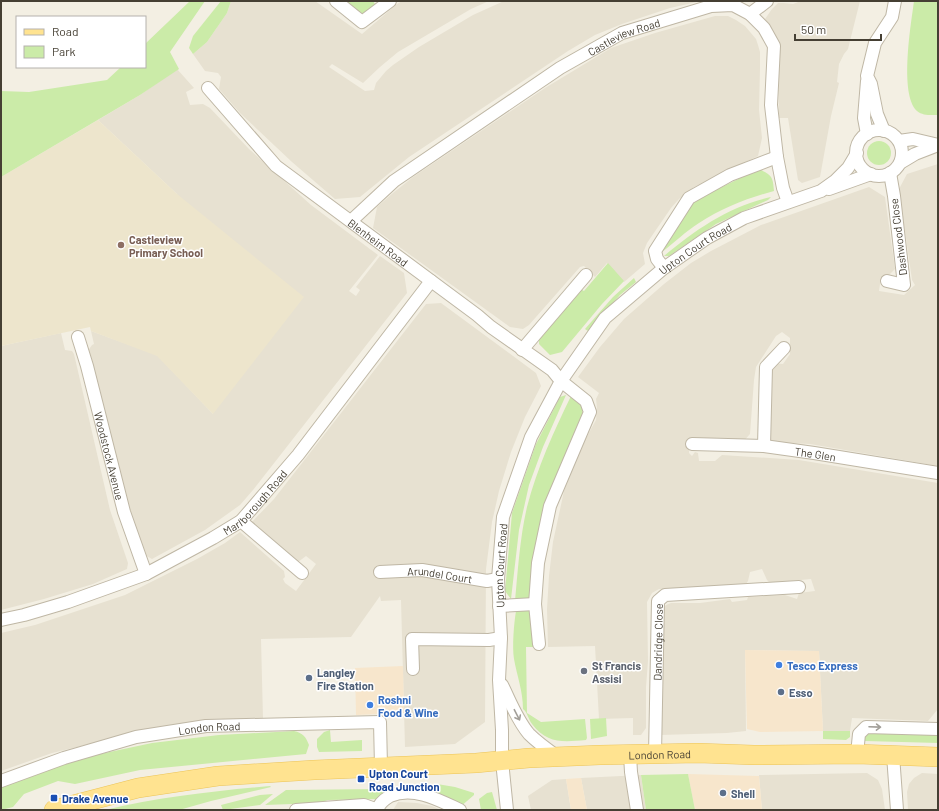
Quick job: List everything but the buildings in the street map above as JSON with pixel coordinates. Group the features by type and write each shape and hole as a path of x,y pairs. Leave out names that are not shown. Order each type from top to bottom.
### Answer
{"main road":[{"name":"London Road","path":"54,810 138,788 218,776 381,766 600,755 698,753 761,755 857,754 938,757"}],"street":[{"path":"336,1 362,22 390,1"},
{"path":"750,14 767,1"},
{"path":"867,134 864,118 867,76 875,43 892,17 895,1"},
{"name":"Castleview Road","path":"351,221 394,181 560,68 622,33 711,6 733,5 750,14 764,28 774,46 772,105 777,157 783,188 788,202"},
{"path":"867,76 871,84 877,114 884,131"},
{"name":"Blenheim Road","path":"208,88 276,166 522,350 552,370 561,381"},
{"path":"821,191 871,174 884,175 896,169 902,155 899,141 894,136 884,131 874,131 867,134 858,145 858,160 861,166 871,174"},
{"path":"899,141 913,140 938,145"},
{"path":"900,162 938,145"},
{"name":"Upton Court Road","path":"507,810 502,761 500,680 501,638 498,579 503,517 531,437 561,381 605,318 664,268 707,238 744,218 821,191 848,168 857,153"},
{"path":"664,268 657,259 655,251 689,198 730,175 777,157"},
{"name":"Dashwood Close","path":"888,281 904,285 890,173"},
{"path":"522,350 586,275"},
{"name":"Marlborough Road","path":"1,620 68,602 146,574 213,538 241,521 298,454 431,281"},
{"name":"Woodstock Avenue","path":"78,337 87,366 124,512 146,574"},
{"path":"764,446 766,367 784,348"},
{"path":"540,644 535,604 538,563 550,506 590,412 586,401 561,381"},
{"name":"The Glen","path":"692,444 764,446 938,473"},
{"path":"241,521 302,573"},
{"name":"Arundel Court","path":"380,572 422,570 487,581 498,579"},
{"name":"Dandridge Close","path":"655,754 658,600 665,595 799,587"},
{"path":"499,606 535,604"},
{"path":"413,669 412,639 489,640 501,638"},
{"path":"500,680 529,734 542,746 559,757"},
{"name":"London Road","path":"1,781 64,758 136,737 206,726 380,722 381,766"},
{"path":"857,754 859,734 866,727 938,729"},
{"path":"630,755 637,810"},
{"path":"892,755 897,810"},
{"path":"296,810 364,805 378,809 379,805 387,798 404,792 430,796 460,810"}],"shaded area":[{"path":"231,1 315,1 362,34 402,1 489,1 471,9 398,52 363,83 332,64 329,67 365,91 374,90 376,83 386,71 419,47 473,15 504,1 701,1 670,8 622,24 595,35 568,51 409,157 360,197 335,199 292,162 240,113 219,89 221,77 218,73 205,71 193,54 207,42 227,13"},
{"path":"801,1 860,1 848,49 839,64 837,82 839,83 831,116 820,177 802,183 798,180 788,118 779,118 778,48 775,35 765,19 778,3 793,4"},
{"path":"715,16 728,16 745,26 756,39 758,45 760,52 759,110 762,138 758,156 694,187 679,199 647,243 643,253 645,264 624,282 607,263 595,277 584,266 580,267 529,325 523,329 510,327 373,228 377,207 393,193 413,177 545,88 611,48 655,33"},
{"path":"177,69 194,88 186,92 190,105 203,104 210,108 249,149 311,205 378,255 349,291 356,296 360,290 356,287 380,256 404,273 407,293 240,505 205,530 152,559 141,553 87,352 94,344 91,331 157,355 213,414 177,194 98,120 140,95"},
{"name":"Castleview Primary School","path":"98,120 177,194 304,297 213,414 157,356 91,331 90,327 1,346 1,177"},
{"path":"938,164 938,466 810,444 770,442 763,434 773,363 783,364 790,354 790,338 782,332 776,336 756,367 750,434 742,443 689,440 689,453 692,456 695,452 698,453 699,461 715,461 722,455 799,460 938,483 938,709 928,721 852,718 850,731 823,731 819,651 745,650 746,731 660,735 662,610 666,605 671,603 700,603 730,599 732,602 747,600 748,597 785,595 797,599 799,593 815,591 811,579 770,583 762,569 750,572 746,584 659,589 652,593 647,602 648,661 646,687 646,728 641,735 633,735 633,718 599,719 595,646 548,647 547,609 553,542 564,491 580,449 596,420 596,399 599,393 578,377 600,347 624,319 664,284 691,263 761,225 869,187 885,197 895,269 887,277 881,277 879,291 904,295 915,285 912,280 899,189 907,174"},
{"path":"441,303 536,373 541,386 525,417 511,452 499,491 492,522 486,569 485,722 455,744 405,747 401,600 381,601 380,596 351,637 261,639 263,719 148,730 52,753 1,771 1,633 35,625 125,595 197,559 225,543 240,532 284,571 285,577 283,579 285,583 296,591 316,564 306,556 298,562 250,524 274,499 426,304"},
{"path":"61,333 65,350 72,351 74,354 110,510 128,563 127,569 93,584 1,610 1,346"},
{"path":"745,650 819,651 823,731 760,732 747,729"},
{"path":"403,666 404,713 356,715 355,668"},
{"path":"867,773 878,780 882,789 885,810 762,810 759,775"},
{"path":"922,773 938,774 938,810 908,810 907,792 909,784 914,778"},
{"path":"688,774 759,776 762,810 695,810"},
{"path":"641,775 646,810 587,810 581,778"},
{"path":"581,778 587,810 571,810 566,779"},
{"path":"566,779 571,810 531,810 528,796 552,780"},
{"path":"398,802 417,803 432,806 441,810 393,810"}],"green space":[{"path":"190,1 205,1 170,52 179,69 140,95 1,177 1,91 29,92 107,80 120,68 146,68 146,43"},
{"path":"221,1 231,1 227,13 207,42 193,54 189,48 193,36"},
{"path":"347,1 373,1 375,4 367,13 358,14"},
{"path":"914,1 938,1 938,115 919,113 912,102 909,90 907,75 909,41"},
{"path":"879,141 888,144 891,153 888,162 879,165 870,162 867,153 870,144"},
{"path":"759,169 771,177 774,191 726,208 694,226 662,252 659,247 695,200"},
{"path":"771,197 768,200 716,224 669,256 664,256 688,237 714,220 741,206"},
{"path":"608,263 624,281 602,304 562,352 550,355 539,344 539,335 579,288 584,291"},
{"path":"634,278 636,282 620,295 588,331 585,329 613,297"},
{"path":"566,395 543,447 529,485 519,530 511,599 505,591 512,513 536,444 560,397"},
{"path":"571,396 577,398 582,407 583,415 568,451 536,591 528,600 515,601 521,541 531,492 552,436"},
{"path":"531,610 537,647 526,647 527,713 541,722 585,719 586,740 563,741 550,738 538,731 523,709 521,690 513,654 513,641 516,611"},
{"path":"606,718 607,736 591,739 590,719"},
{"path":"330,730 331,742 362,740 362,751 319,752 317,747 317,739 324,732"},
{"path":"294,731 302,734 307,740 309,745 306,754 140,770 75,784 58,781 24,794 13,807 1,810 1,785 86,757 152,743 219,735"},
{"path":"823,731 850,731 850,737 846,740 823,739"},
{"path":"872,732 938,734 938,743 865,741 865,736"},
{"path":"688,774 695,810 646,810 641,775"},
{"path":"437,784 455,787 474,793 474,795 460,807 426,794 381,799 328,800 319,803 265,805 286,790 380,789"},
{"path":"271,787 179,810 105,810 146,801 187,795"},
{"path":"492,792 497,810 481,810 479,799 487,793"},
{"path":"273,794 260,805 223,810 221,805 260,795"}],"place":[{"name":"Castleview Primary School","path":"121,245"},
{"name":"Tesco Express","path":"779,665"},
{"name":"St Francis Assisi","path":"584,671"},
{"name":"Langley Fire Station","path":"309,678"},
{"name":"Esso","path":"781,692"},
{"name":"Roshni Food & Wine","path":"370,705"},
{"name":"Upton Court Road Junction","path":"361,779"},
{"name":"Shell","path":"723,793"},
{"name":"Drake Avenue","path":"54,798"}]}
